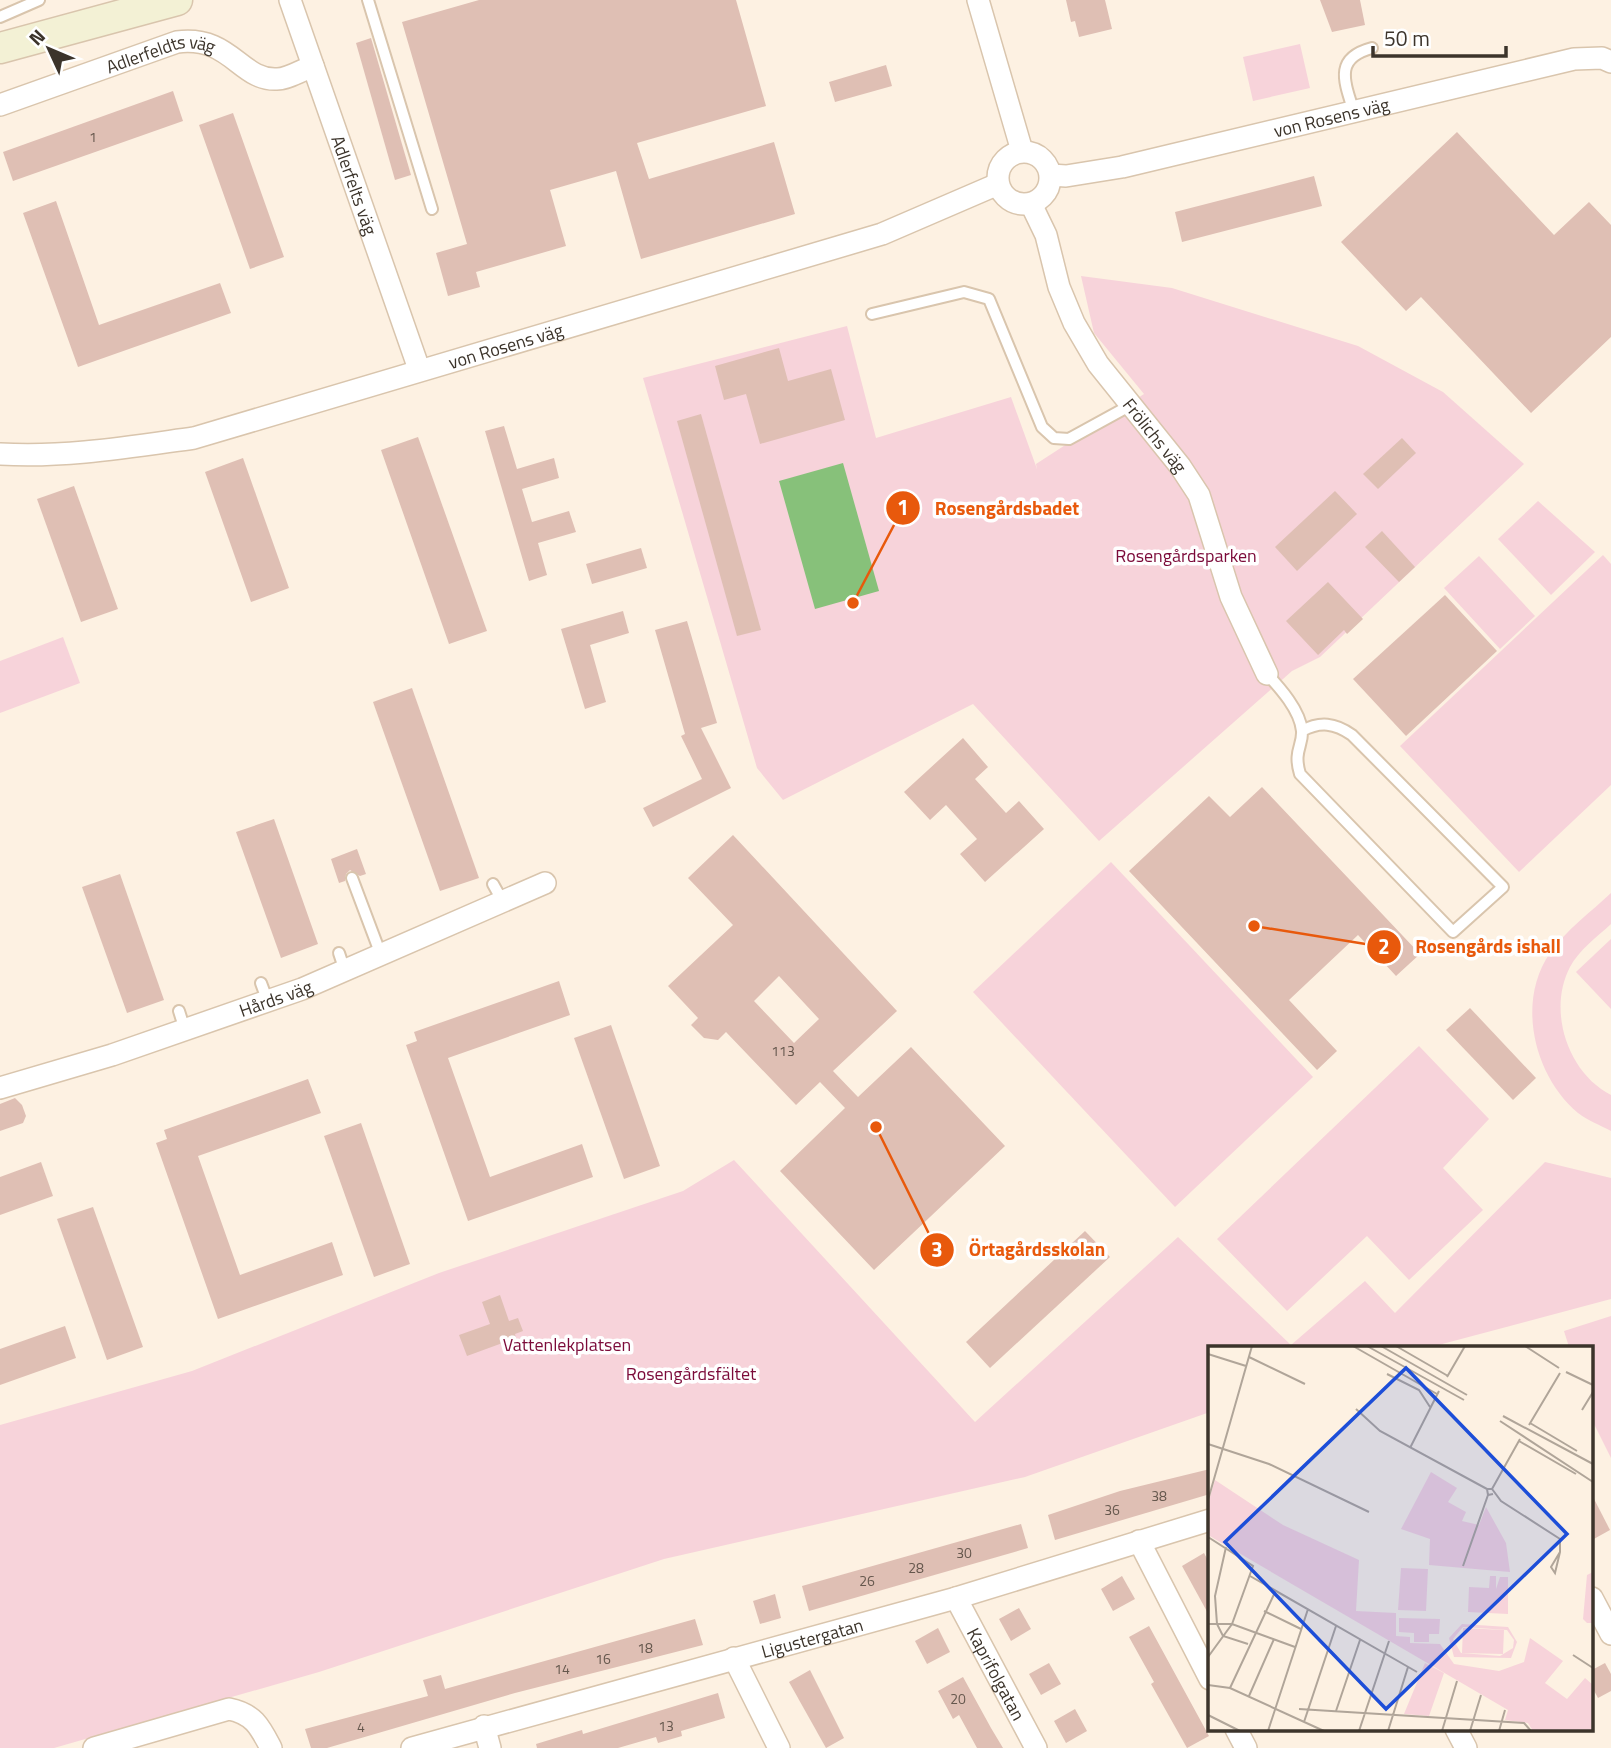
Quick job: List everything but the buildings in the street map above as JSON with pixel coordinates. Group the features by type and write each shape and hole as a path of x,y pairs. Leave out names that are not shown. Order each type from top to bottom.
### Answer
{"main road":[{"path":"0,48 177,0"}],"street":[{"name":"Adlerfelts väg","path":"290,0 419,369"},
{"path":"978,0 1022,151"},
{"name":"Adlerfeldts väg","path":"0,105 177,42 196,40 221,48 259,77 278,79 313,66"},
{"name":"von Rosens väg","path":"1051,175 1066,176 1122,167 1574,59 1602,58 1611,62"},
{"path":"1022,151 1041,157 1051,175 1046,193 1031,204 1014,203 1007,198 998,184 1000,166 1013,154 1022,151"},
{"name":"von Rosens väg","path":"0,454 33,456 109,450 194,438 282,414 419,369 882,233 998,184"},
{"name":"Frölichs väg","path":"1031,204 1046,236 1059,287 1074,323 1098,363 1199,495 1231,597 1267,674"},
{"name":"Hårds väg","path":"0,1088 264,993 342,962 381,955 424,927 498,893 545,883"},
{"name":"Ligustergatan","path":"412,1748 956,1598 1208,1521"},
{"path":"1139,1541 1208,1675"},
{"name":"Kaprifolgatan","path":"956,1598 1036,1748"},
{"path":"1594,1602 1611,1634"},
{"path":"734,1658 779,1748"},
{"path":"94,1748 229,1709 243,1712 256,1720 271,1748"},
{"path":"484,1726 490,1748"},
{"path":"1237,1730 1246,1748"},
{"path":"1457,1730 1466,1748"}],"lane":[{"path":"0,17 39,0"},
{"path":"368,0 432,209"},
{"path":"1354,111 1344,71 1352,55 1372,48"},
{"path":"872,314 964,292 989,299 1042,427 1054,438 1069,439 1131,405"},
{"path":"1267,674 1283,691 1302,731 1297,747 1300,774 1453,932 1503,887 1352,735 1341,727 1327,724 1314,725 1302,731"},
{"path":"352,878 381,955"}],"green space":[{"path":"1300,44 1310,88 1253,101 1243,57"},
{"name":"Rosengårdsparken","path":"1081,276 1172,288 1358,346 1443,392 1524,464 1320,657 1292,671 1099,841 973,704 783,800 757,768 643,378 847,326 876,438 1011,397 1037,469 1036,464 1144,394 1094,333"},
{"path":"1538,501 1595,552 1551,595 1498,539"},
{"path":"1603,555 1611,564 1611,785 1519,872 1400,746"},
{"path":"1479,556 1535,616 1500,649 1444,588"},
{"path":"63,637 80,683 0,713 0,661"},
{"path":"1111,862 1313,1077 1175,1207 973,992"},
{"path":"1611,893 1611,924 1578,955 1570,967 1563,984 1561,1002 1566,1039 1573,1056 1583,1072 1611,1095 1611,1131 1578,1113 1550,1079 1541,1059 1532,1015 1540,972 1550,953 1571,929"},
{"path":"1611,939 1611,1009 1576,972"},
{"path":"1419,1046 1489,1119 1443,1168 1483,1210 1409,1280 1367,1236 1287,1311 1217,1239"},
{"name":"Rosengårdsfältet","path":"734,1160 975,1422 1178,1237 1291,1345 1365,1281 1395,1313 1545,1162 1611,1178 1611,1299 1435,1346 1208,1346 1208,1413 1025,1477 664,1559 319,1672 54,1748 0,1748 0,1425 192,1371 439,1273 683,1191"},
{"path":"1611,1316 1611,1458 1594,1424 1594,1346 1569,1346 1564,1331"}],"shaded area":[{"path":"843,463 879,591 815,609 779,481"}],"place":[{"name":"Rosengårdsbadet","path":"853,603"},
{"name":"Rosengårds ishall","path":"1254,926"},
{"name":"Örtagårdsskolan","path":"876,1127"}],"park label":[{"name":"Vattenlekplatsen","path":"567,1344"}]}
